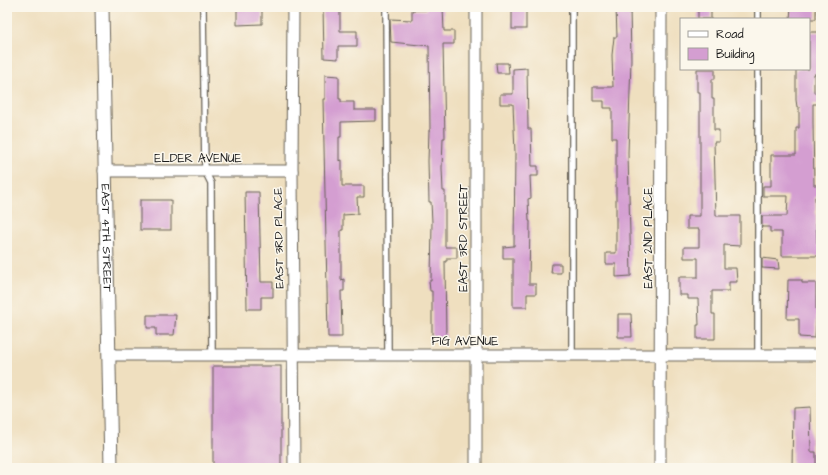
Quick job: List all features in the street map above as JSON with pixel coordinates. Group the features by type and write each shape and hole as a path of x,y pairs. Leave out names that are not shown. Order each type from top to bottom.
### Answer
{"street":[{"name":"EAST 4TH STREET","path":"102,7 110,468"},
{"name":"EAST 3RD PLACE","path":"293,7 292,171 294,468"},
{"name":"EAST 3RD STREET","path":"476,7 476,468"},
{"name":"EAST 2ND PLACE","path":"660,468 661,7"},
{"name":"ELDER AVENUE","path":"104,170 292,171"},
{"name":"FIG AVENUE","path":"109,355 821,355"}],"lane":[{"path":"203,7 205,171 212,183 212,354"},
{"path":"386,7 388,354"},
{"path":"572,7 572,354"},
{"path":"758,7 758,18"},
{"path":"758,70 758,355"}],"building":[{"path":"237,7 262,7 262,24 237,25"},
{"path":"323,7 340,7 340,31 357,31 357,46 338,46 338,59 324,58"},
{"path":"426,7 443,7 444,31 454,31 454,44 443,44 445,138 443,138 442,168 443,191 445,191 445,247 457,247 457,258 447,258 447,261 445,261 446,338 432,338 432,291 430,291 429,281 431,281 432,222 431,202 429,202 428,161 430,130 429,46 391,42 390,19 412,20 412,10 426,10"},
{"path":"512,7 526,7 526,29 512,29"},
{"path":"616,7 630,7 631,60 628,153 631,276 616,277 616,264 606,264 606,253 616,253 616,138 612,138 612,108 604,108 604,101 593,101 593,87 613,87 612,55 614,37 617,37"},
{"path":"698,7 711,7 711,18 698,18"},
{"path":"791,7 816,7 816,19 790,18"},
{"path":"810,32 821,32 821,74 814,74 814,93 821,93 821,104 813,104 813,122 814,185 821,185 821,197 815,197 817,244 821,246 821,256 782,256 782,232 770,232 770,227 762,227 762,216 787,216 788,196 763,196 763,186 771,186 771,155 796,155 796,128 799,128 799,107 797,107 796,70 810,70"},
{"path":"496,63 508,63 509,73 497,73"},
{"path":"527,68 528,129 531,129 532,166 538,166 538,176 530,176 531,198 528,199 530,221 529,284 536,284 536,294 527,294 527,307 513,307 513,258 503,258 503,247 514,246 515,153 513,104 500,104 500,94 513,94 513,69"},
{"path":"697,70 715,70 715,79 712,79 712,99 714,99 714,130 719,130 719,142 714,142 716,216 740,216 740,246 724,245 724,268 736,268 737,282 729,282 729,291 712,291 712,314 715,314 715,339 697,339 697,325 699,325 698,299 688,299 688,295 679,295 679,277 698,277 698,258 684,258 684,247 699,247 699,229 687,229 687,216 700,216 700,92 697,92"},
{"path":"325,75 339,76 339,99 341,99 341,102 354,102 354,110 376,110 376,121 341,122 341,137 339,137 339,161 342,160 342,186 364,186 364,197 357,197 358,214 343,215 343,230 341,230 341,280 344,279 344,291 341,291 342,337 328,337 323,99 325,99"},
{"path":"245,192 259,192 261,282 273,282 273,297 261,297 261,309 247,309"},
{"path":"140,200 171,200 171,230 140,230"},
{"path":"762,258 778,260 779,269 762,268"},
{"path":"552,264 561,264 561,273 551,273"},
{"path":"788,280 802,280 802,283 816,283 817,310 815,338 799,337 799,319 787,319"},
{"path":"618,314 631,314 632,337 618,337"},
{"path":"147,315 176,315 174,335 156,335 156,328 147,328"},
{"path":"213,366 281,366 281,468 213,468"},
{"path":"810,407 811,452 816,452 816,468 792,468 793,408"}]}
